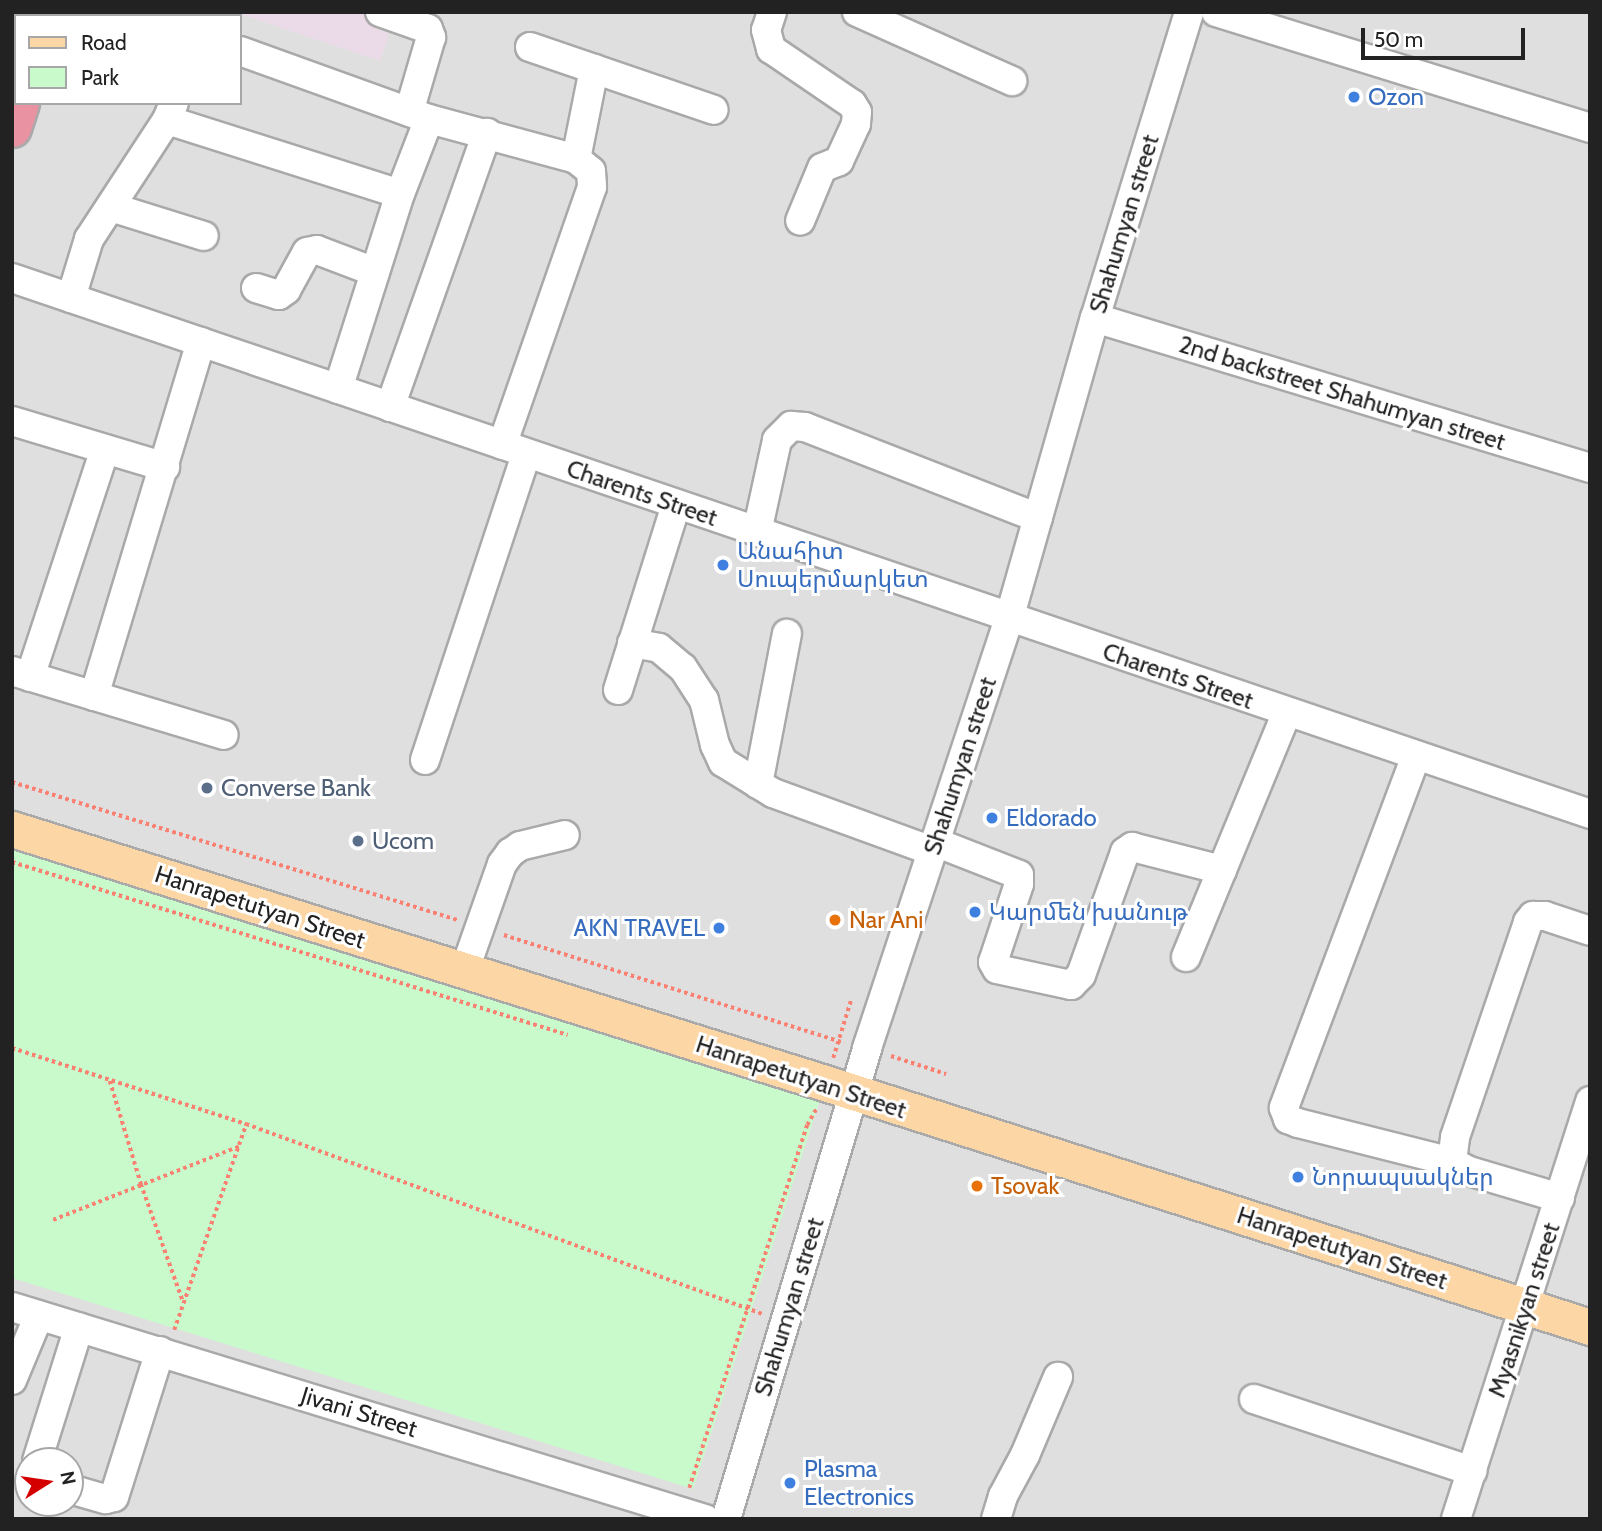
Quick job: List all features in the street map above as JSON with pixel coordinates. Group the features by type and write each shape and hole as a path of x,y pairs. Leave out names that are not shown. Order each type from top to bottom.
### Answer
{"highway":[{"path":"12,128 19,105"}],"main road":[{"name":"Hanrapetutyan Street","path":"12,829 464,972 829,1103 1590,1327"}],"street":[{"path":"338,389 400,194 419,115 431,37 428,29 380,12"},
{"path":"772,12 766,30 771,49 852,104 857,112 856,124 839,162 822,168 800,221"},
{"path":"857,12 1012,82"},
{"name":"Shahumyan street","path":"726,1519 784,1322 829,1103 934,847 1009,619 1095,318 1189,12"},
{"path":"1216,12 1590,128"},
{"path":"530,47 714,110"},
{"path":"242,52 419,115 576,159 591,171 592,187 425,760"},
{"path":"576,159 594,69"},
{"path":"71,298 89,239 171,111 400,194"},
{"path":"390,407 487,133"},
{"path":"111,207 204,236"},
{"path":"256,288 279,295 286,290 307,252 317,250 375,272"},
{"name":"Charents Street","path":"12,278 1009,619 1590,814"},
{"name":"2nd backstreet Shahumyan street","path":"1095,318 1590,468"},
{"path":"94,696 201,342"},
{"path":"12,421 165,467"},
{"path":"757,533 777,440 791,426 805,427 1038,518"},
{"path":"105,449 21,674 224,735"},
{"path":"618,690 676,505"},
{"path":"758,784 787,634"},
{"path":"632,643 659,648 683,668 704,700 715,745 723,762 773,793 1019,875 1019,884 993,962 997,969 1071,985 1081,975 1125,852 1132,847 1222,870"},
{"path":"1186,957 1287,712"},
{"path":"1416,756 1284,1108 1288,1119 1298,1124 1451,1162 1469,1171 1560,1198"},
{"path":"464,972 502,864 510,853 520,846 565,835"},
{"path":"1451,1162 1455,1137 1528,922 1533,916 1545,916 1590,931"},
{"name":"Myasnikyan street","path":"1456,1519 1590,1101"},
{"path":"12,1380 25,1311"},
{"name":"Jivani Street","path":"25,1311 705,1519"},
{"path":"41,1447 79,1327"},
{"path":"84,1493 106,1499 114,1497 163,1352"},
{"path":"996,1519 1003,1496 1058,1377"},
{"path":"1254,1399 1472,1471"}],"path":[{"path":"12,782 479,927 793,1029"},
{"path":"12,862 579,1038"},
{"path":"688,1490 807,1125 829,1103 851,1000"},
{"path":"12,1048 246,1124 784,1322"},
{"path":"110,1081 141,1184 183,1301"},
{"path":"163,1352 241,1146 246,1124"},
{"path":"53,1220 241,1146"}],"shaded area":[{"path":"12,12 1590,12 1590,1519 12,1519"},
{"path":"234,12 372,12 394,19 380,61"}],"green space":[{"path":"12,839 822,1094 693,1489 12,1278"}],"place":[{"name":"Ozon","path":"1354,97"},
{"name":"Անահիտ Սուպերմարկետ","path":"723,565"},
{"name":"Converse Bank","path":"207,788"},
{"name":"Eldorado","path":"992,818"},
{"name":"Ucom","path":"358,841"},
{"name":"Կարմեն խանութ","path":"975,912"},
{"name":"Nar Ani","path":"835,920"},
{"name":"AKN TRAVEL","path":"719,928"},
{"name":"Նորապսակներ","path":"1298,1177"},
{"name":"Tsovak","path":"977,1186"},
{"name":"Plasma Electronics","path":"790,1483"}]}
